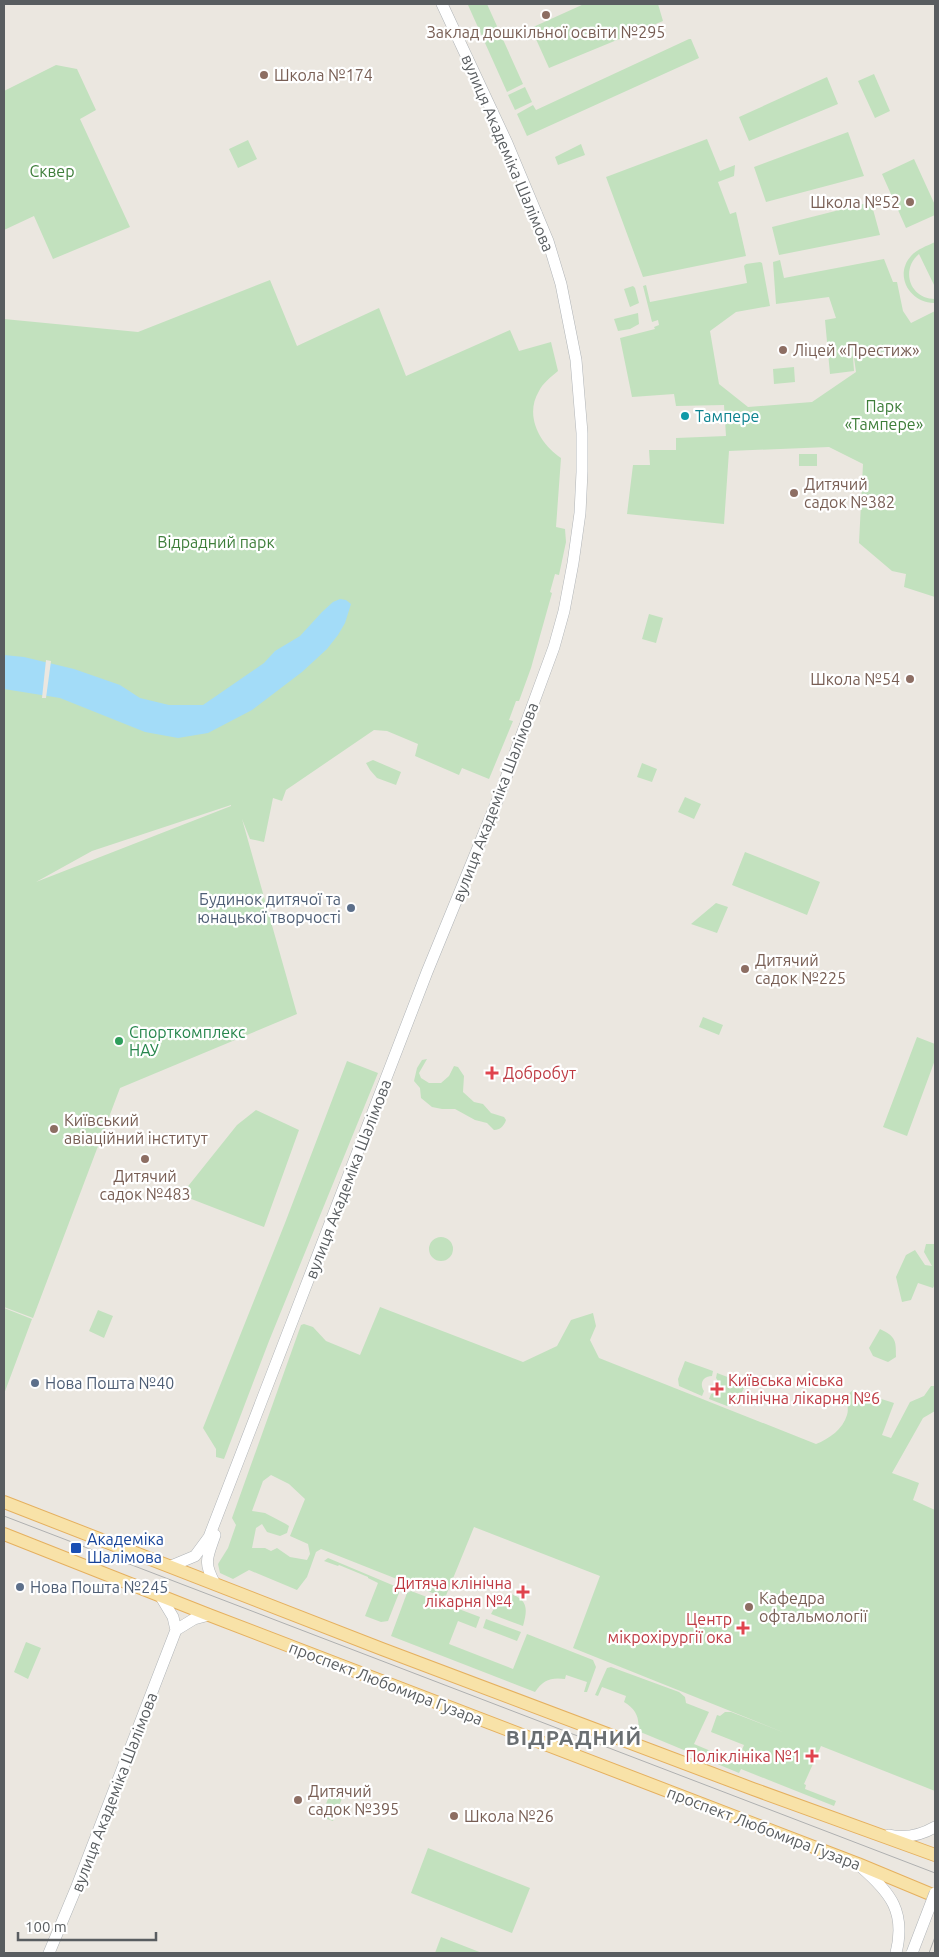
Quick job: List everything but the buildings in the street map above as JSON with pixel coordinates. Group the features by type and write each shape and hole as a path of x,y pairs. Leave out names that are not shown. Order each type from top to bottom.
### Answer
{"main road":[{"name":"проспект Любомира Гузара","path":"4,1502 754,1789 935,1855"},
{"name":"проспект Любомира Гузара","path":"4,1534 161,1597 935,1895"}],"street":[{"name":"вулиця Академіка Шалімова","path":"171,1566 195,1556 204,1545 212,1529 428,971 500,794 554,647 564,611 573,563 580,505 582,436 576,360 561,284 548,241 507,143 442,4"},
{"name":"вулиця Академіка Шалімова","path":"215,1584 206,1561 432,972 503,795 567,615 578,564 584,514 587,445 582,370 570,302 552,239 511,141 448,4"},
{"path":"161,1597 174,1617 176,1630 194,1619 209,1615"},
{"name":"вулиця Академіка Шалімова","path":"49,1953 77,1886 176,1630"},
{"path":"868,1829 898,1837 907,1837 935,1827"},
{"path":"858,1864 886,1890 894,1904 899,1923 899,1940 896,1953"},
{"path":"912,1953 935,1895"}],"green space":[{"path":"487,4 523,84 507,92 468,5"},
{"path":"584,4 658,4 663,21 549,68 531,28"},
{"path":"691,39 699,58 527,136 517,114 533,105 536,110"},
{"name":"Сквер","path":"56,65 77,69 96,110 80,119 130,227 53,259 34,216 4,230 4,91"},
{"path":"874,74 890,111 875,118 858,81"},
{"path":"827,77 838,104 749,141 739,117"},
{"path":"525,87 532,102 515,110 508,95"},
{"path":"848,132 864,176 766,202 754,167"},
{"path":"707,139 720,171 735,165 734,176 718,182 730,214 736,212 746,256 643,277 606,177"},
{"path":"248,140 257,159 238,168 229,149"},
{"path":"581,144 585,155 558,165 555,157"},
{"path":"914,159 935,205 935,215 906,228 882,174"},
{"path":"871,202 880,235 779,255 772,227"},
{"path":"935,242 935,287 919,254 913,261 909,275 914,289 926,298 935,299 935,303 926,302 912,294 904,280 904,272 906,264 913,254"},
{"name":"Парк «Тампере»","path":"884,259 893,282 897,282 903,311 911,323 935,311 935,597 904,587 906,574 892,571 859,543 863,464 829,447 729,451 724,524 627,514 633,465 650,465 649,450 676,450 676,438 726,436 724,405 676,406 674,394 632,397 620,338 655,329 654,327 659,325 658,320 652,322 643,286 646,285 650,302 747,283 744,266 746,264 762,263 770,306 736,312 710,331 719,384 748,407 812,402 856,372 852,343 854,371 830,374 825,320 836,318 829,297 776,304 773,262 780,260 784,278"},
{"name":"Відрадний парк","path":"270,280 297,346 379,308 406,376 510,330 519,351 551,342 558,371 539,391 533,410 536,429 553,452 561,458 556,527 565,529 566,542 559,575 555,574 550,592 552,593 531,668 519,701 516,701 509,720 513,721 489,779 462,768 459,775 415,756 418,744 387,731 374,730 286,790 282,801 273,798 264,842 250,839 242,819 297,1014 120,1088 33,1318 4,1307 4,319 138,332","holes":["231,806 36,882 92,851"]},
{"path":"633,286 639,303 630,307 624,289"},
{"path":"638,313 639,324 630,329 618,331 614,319"},
{"path":"794,367 795,382 774,384 773,369"},
{"path":"799,454 817,454 817,466 799,466"},
{"path":"649,614 663,618 656,643 642,639"},
{"path":"373,760 401,772 396,785 377,778 366,763"},
{"path":"642,763 657,769 652,782 637,777"},
{"path":"685,797 701,804 694,819 678,812"},
{"path":"745,852 820,882 807,915 732,885"},
{"path":"716,903 728,907 717,933 691,924"},
{"path":"703,1017 723,1025 719,1035 699,1027"},
{"path":"917,1037 935,1044 935,1060 907,1136 883,1127"},
{"path":"427,1059 419,1073 421,1078 429,1083 441,1083 449,1076 454,1066 458,1067 464,1076 463,1092 474,1102 483,1104 491,1113 504,1117 506,1120 503,1126 494,1130 487,1123 475,1120 455,1109 432,1107 421,1098 420,1088 414,1081 417,1068 422,1060"},
{"path":"347,1061 378,1073 269,1341 224,1459 216,1457 216,1449 203,1428"},
{"path":"256,1110 299,1130 264,1227 181,1195 237,1125"},
{"path":"441,1237 450,1240 453,1249 450,1258 441,1261 432,1258 429,1249 432,1240"},
{"path":"926,1244 935,1244 935,1284 933,1288 918,1283 911,1300 902,1302 896,1277 906,1255 915,1250 925,1265 932,1266 924,1252"},
{"path":"380,1307 523,1362 557,1346 571,1320 593,1313 596,1326 590,1340 599,1358 816,1444 826,1439 842,1425 848,1412 848,1396 853,1390 894,1403 882,1435 891,1438 910,1402 924,1396 931,1386 935,1386 935,1411 923,1418 892,1473 919,1483 913,1500 935,1510 935,1791 821,1746 804,1784 806,1785 805,1789 836,1801 834,1806 741,1769 739,1773 638,1731 638,1718 632,1708 624,1702 626,1696 602,1687 598,1696 595,1695 607,1668 611,1667 679,1692 685,1697 686,1703 709,1712 694,1744 737,1762 744,1745 711,1732 717,1715 720,1716 725,1712 731,1712 785,1733 573,1648 600,1576 474,1527 445,1598 321,1549 316,1552 307,1577 297,1590 249,1570 233,1579 220,1573 218,1564 228,1548 236,1525 232,1518 301,1325 313,1327 326,1341 360,1355","holes":["271,1475 289,1484 305,1499 290,1536 308,1544 310,1554 307,1560 290,1557 277,1548 271,1551 265,1548 252,1548 256,1528 262,1524 267,1532 280,1536 287,1533 289,1526 265,1513 252,1511 263,1481"]},
{"path":"4,1308 32,1319 4,1394"},
{"path":"98,1310 113,1316 104,1338 89,1331"},
{"path":"880,1329 889,1334 895,1343 896,1357 888,1362 873,1356 869,1348"},
{"path":"685,1361 713,1371 712,1376 706,1377 703,1381 704,1391 702,1396 679,1386 678,1379"},
{"path":"717,1373 746,1384 735,1406 727,1406 709,1399 711,1394 718,1388"},
{"path":"328,1558 397,1587 399,1593 388,1621 381,1622 365,1616 378,1583 339,1565 324,1561"},
{"path":"411,1591 480,1617 476,1628 458,1621 449,1644 513,1669 527,1634 593,1660 596,1667 587,1692 584,1692 587,1682 566,1675 565,1679 551,1679 544,1682 535,1692 391,1636 407,1593"},
{"path":"508,1593 515,1595 525,1605 526,1614 523,1626 491,1614 498,1601"},
{"path":"486,1619 521,1632 517,1641 483,1628"},
{"path":"26,1642 41,1648 28,1679 14,1672"},
{"path":"331,1791 343,1796 333,1821 321,1817"},
{"path":"428,1848 530,1888 512,1933 411,1893"},
{"path":"441,1937 482,1953 435,1953"}],"water":[{"path":"340,599 346,600 351,604 345,623 327,649 302,672 252,710 208,733 178,738 145,732 60,698 4,689 4,655 24,657 74,669 120,685 140,698 169,705 203,705 264,663 275,651 300,636 322,612 333,602"}],"pier":[{"path":"46,660 51,661 46,698 42,698"}],"tram line":[{"path":"4,1516 935,1873"},
{"path":"929,1953 935,1937"}],"place":[{"name":"Заклад дошкільної освіти №295","path":"546,15"},
{"name":"Школа №174","path":"264,75"},
{"name":"Школа №52","path":"910,202"},
{"name":"Ліцей «Престиж»","path":"783,350"},
{"name":"Тампере","path":"685,416"},
{"name":"Дитячий садок №382","path":"794,493"},
{"name":"Школа №54","path":"910,679"},
{"name":"Будинок дитячої та юнацької творчості","path":"351,908"},
{"name":"Дитячий садок №225","path":"745,969"},
{"name":"Спорткомплекс НАУ","path":"119,1041"},
{"name":"Добробут","path":"492,1073"},
{"name":"Київський авіаційний інститут","path":"54,1129"},
{"name":"Дитячий садок №483","path":"145,1159"},
{"name":"Нова Пошта №40","path":"35,1383"},
{"name":"Київська міська клінічна лікарня №6","path":"717,1389"},
{"name":"Академіка Шалімова","path":"76,1548"},
{"name":"Нова Пошта №245","path":"20,1587"},
{"name":"Дитяча клінічна лікарня №4","path":"523,1592"},
{"name":"Кафедра офтальмології","path":"749,1607"},
{"name":"Центр мікрохірургії ока","path":"743,1628"},
{"name":"Поліклініка №1","path":"812,1756"},
{"name":"Дитячий садок №395","path":"298,1800"},
{"name":"Школа №26","path":"454,1816"}],"district":[{"name":"ВІДРАДНИЙ","path":"574,1737"}]}
